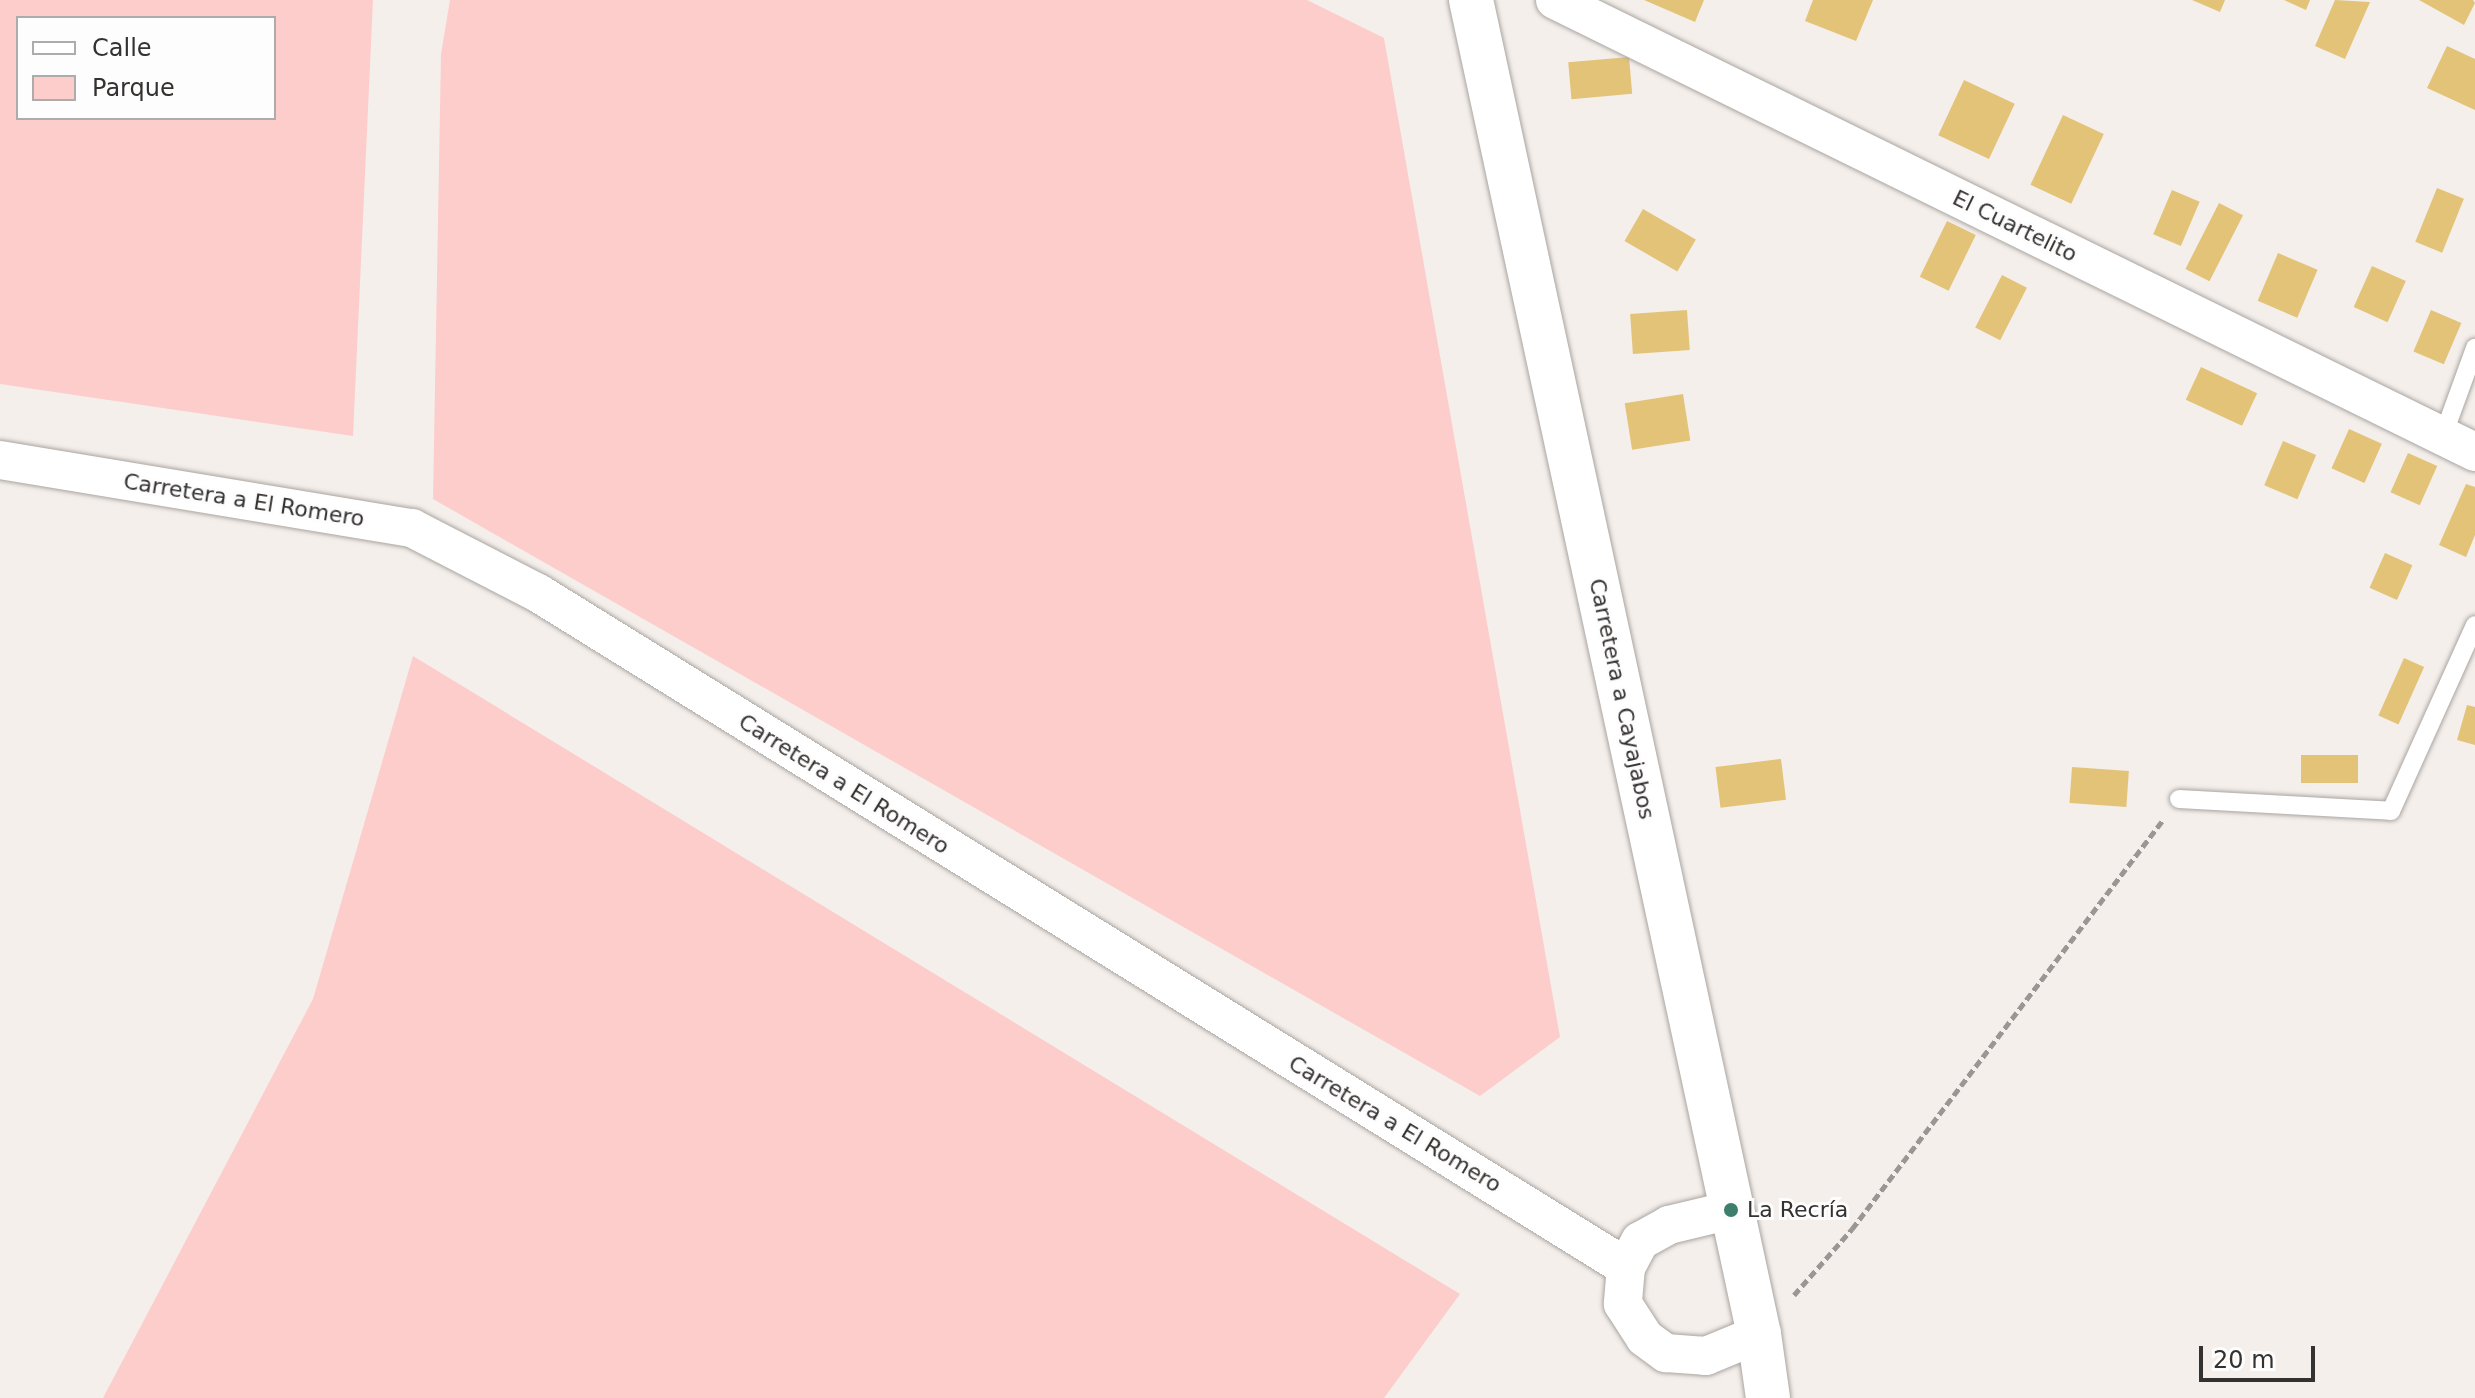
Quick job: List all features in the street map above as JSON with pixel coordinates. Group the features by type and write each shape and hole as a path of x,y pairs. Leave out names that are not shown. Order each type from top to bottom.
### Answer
{"main road":[{"name":"Carretera a Cayajabos","path":"1471,0 1759,1334 1768,1398"}],"street":[{"name":"El Cuartelito","path":"1555,0 2459,444"},
{"name":"Carretera a El Romero","path":"0,460 412,528 538,593 1626,1267"},
{"path":"1731,1210 1669,1225 1640,1241 1626,1267 1623,1304 1645,1338 1666,1353 1706,1356 1759,1334"}],"lane":[{"path":"2459,444 2475,348"},
{"path":"2179,799 2391,811 2475,625"}],"path":[{"path":"1759,1334 1852,1229 2179,799"}],"green space":[{"path":"0,0 373,0 353,436 0,384"},
{"path":"450,0 1307,0 1384,38 1560,1037 1480,1096 433,499 441,54"},
{"path":"413,656 1460,1294 1384,1398 103,1398 313,999"}],"building":[{"path":"1644,0 1704,0 1695,22"},
{"path":"1813,0 1873,0 1856,41 1805,21"},
{"path":"2192,0 2225,0 2220,12"},
{"path":"2284,0 2310,0 2306,10"},
{"path":"2335,0 2370,2 2345,59 2315,46"},
{"path":"2419,0 2473,0 2475,3 2464,25"},
{"path":"2447,46 2475,59 2475,110 2427,88"},
{"path":"1629,57 1632,94 1571,99 1568,62"},
{"path":"1964,80 2015,104 1989,159 1938,135"},
{"path":"2063,115 2104,134 2071,204 2030,185"},
{"path":"2437,188 2464,199 2442,253 2415,242"},
{"path":"2172,190 2200,202 2181,246 2153,234"},
{"path":"2219,203 2243,215 2209,281 2185,269"},
{"path":"1643,209 1696,239 1677,272 1624,241"},
{"path":"1947,221 1976,235 1949,291 1920,277"},
{"path":"2278,253 2318,270 2297,318 2258,301"},
{"path":"2372,266 2406,281 2387,322 2354,307"},
{"path":"2002,275 2027,288 2000,340 1975,328"},
{"path":"1687,310 1690,350 1633,354 1630,314"},
{"path":"2431,310 2461,323 2444,364 2413,351"},
{"path":"2201,367 2257,393 2242,426 2186,400"},
{"path":"1683,394 1690,440 1632,450 1625,403"},
{"path":"2349,429 2382,444 2364,483 2332,468"},
{"path":"2283,441 2316,455 2297,499 2264,485"},
{"path":"2408,453 2437,466 2420,505 2391,492"},
{"path":"2466,484 2475,487 2475,535 2466,557 2439,545"},
{"path":"2385,553 2412,565 2397,600 2370,588"},
{"path":"2404,658 2424,667 2398,725 2378,716"},
{"path":"2467,705 2475,707 2475,745 2457,740"},
{"path":"2301,755 2358,755 2358,783 2301,783"},
{"path":"1781,759 1786,800 1720,808 1715,767"},
{"path":"2072,767 2129,771 2126,807 2069,803"}],"place":[{"name":"La Recría","path":"1731,1210"}]}
